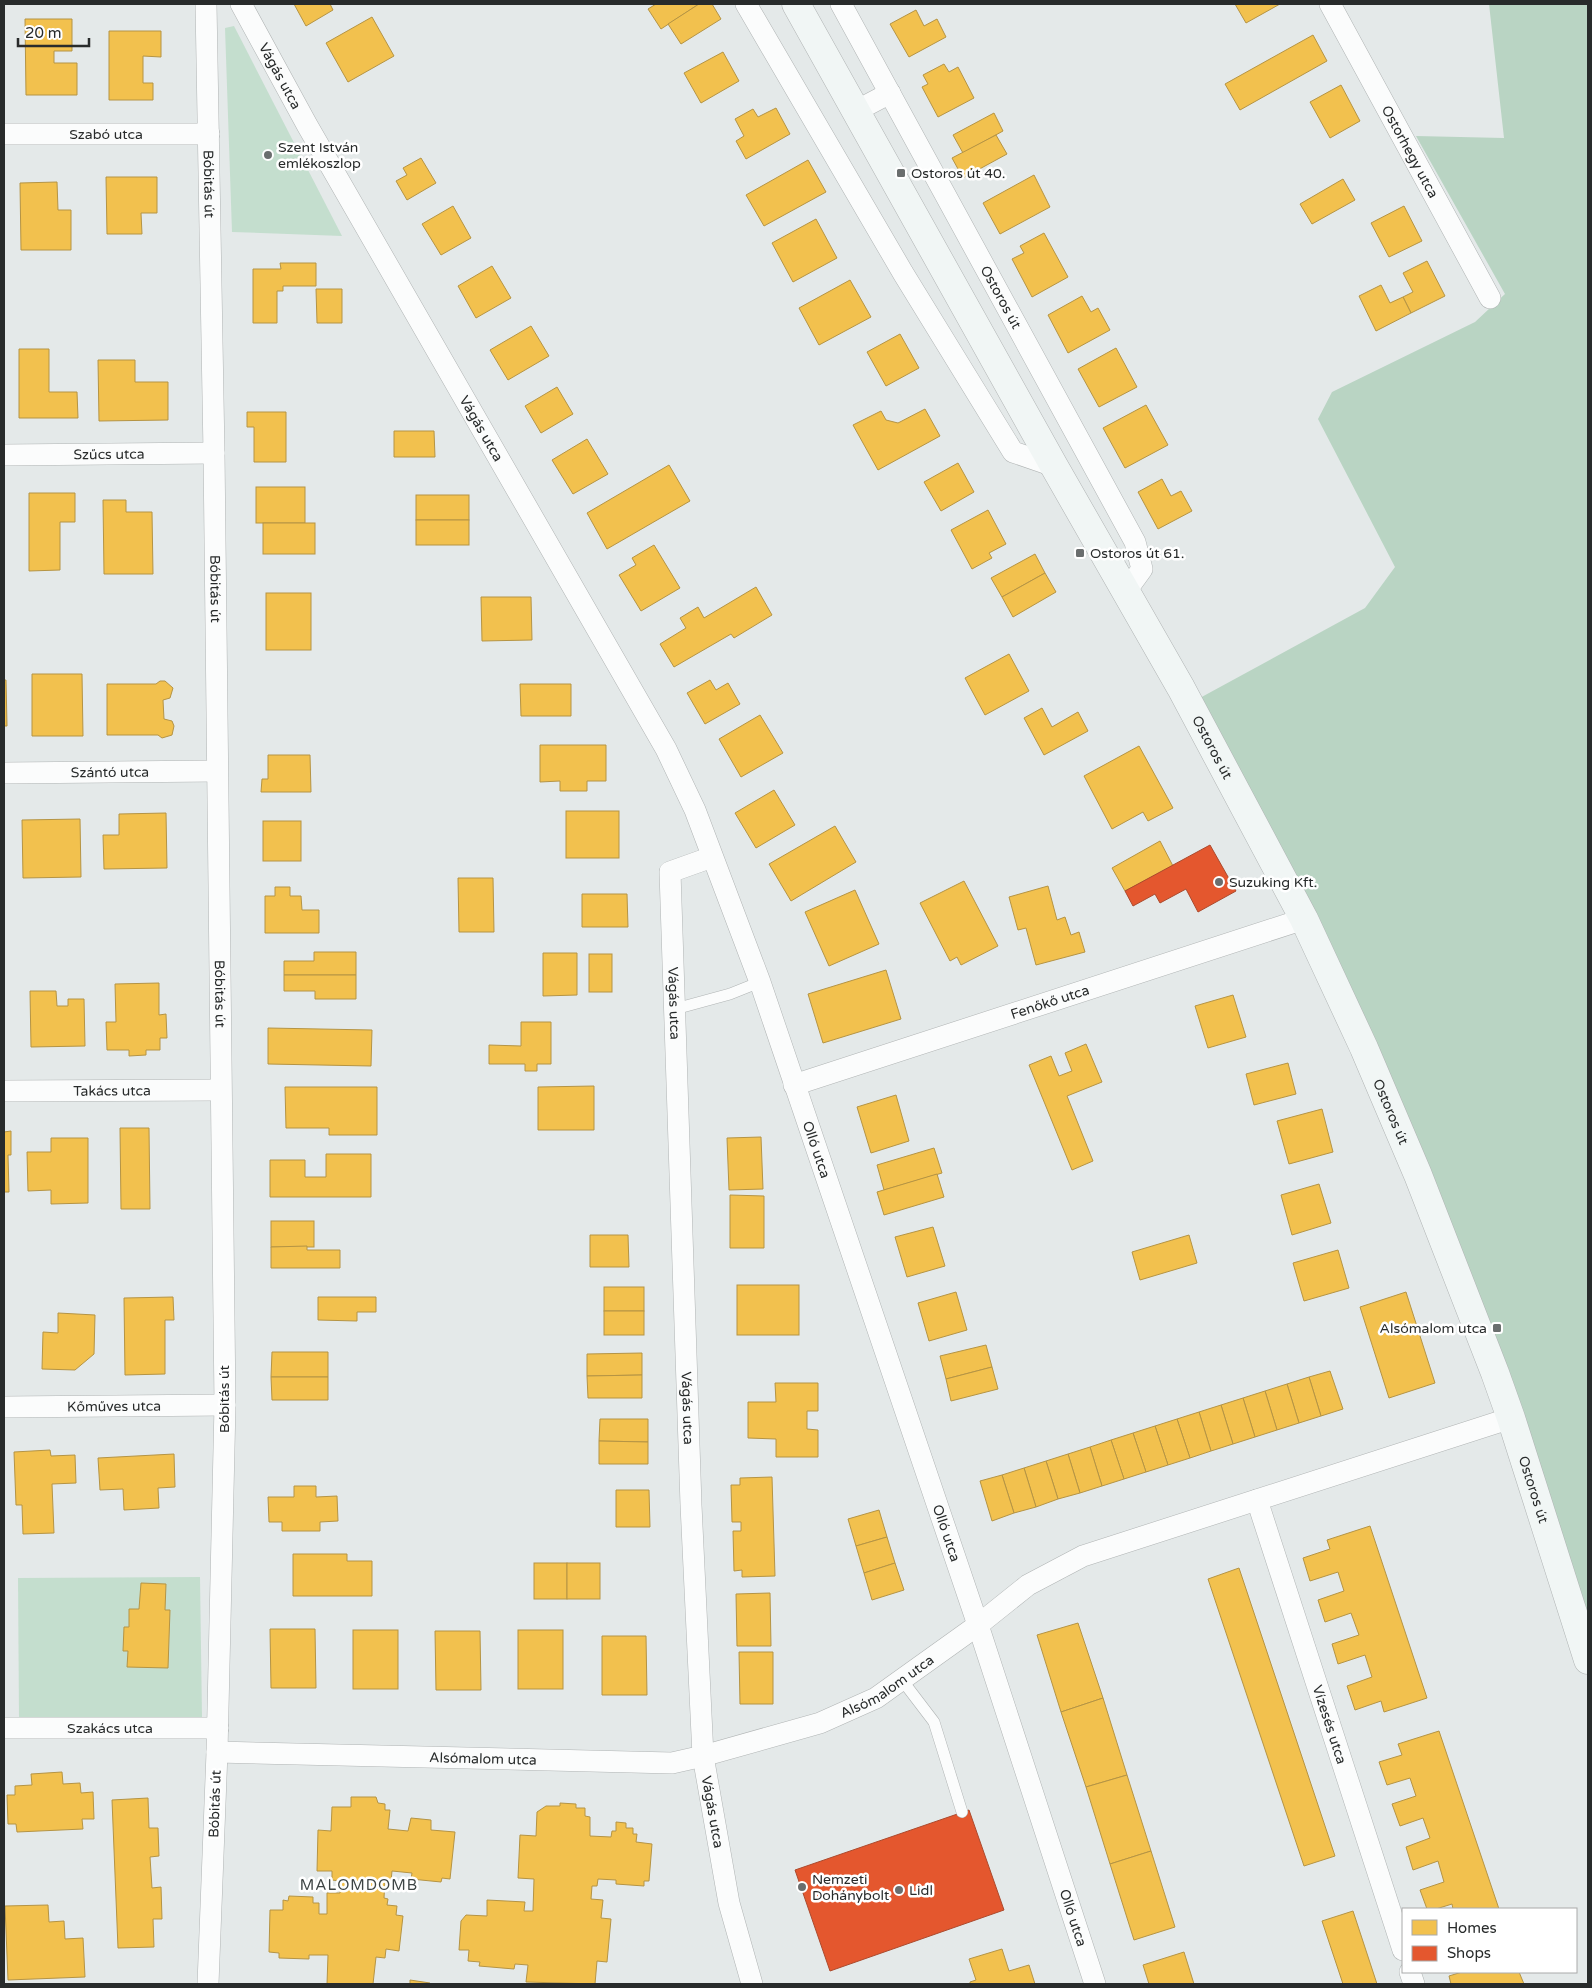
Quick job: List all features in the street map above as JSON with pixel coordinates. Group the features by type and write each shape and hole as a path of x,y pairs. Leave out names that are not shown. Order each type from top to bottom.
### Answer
{"main road":[{"name":"Ostoros út","path":"796,4 1054,466 1181,688 1304,919 1364,1048 1414,1166 1511,1418 1588,1660"}],"street":[{"name":"Bóbitás út","path":"206,4 214,453 224,1405 218,1728 208,1984"},
{"name":"Vágás utca","path":"241,4 317,143 666,749 695,810 760,982 794,1085"},
{"path":"746,4 903,273 1014,452 1054,466"},
{"name":"Ostoros út","path":"841,4 1135,542 1142,569 1126,591"},
{"name":"Ostorhegy utca","path":"1330,4 1490,298"},
{"path":"856,111 890,93"},
{"name":"Szabó utca","path":"4,134 209,134"},
{"name":"Szűcs utca","path":"4,455 214,453"},
{"name":"Szántó utca","path":"4,772 217,772"},
{"name":"Vágás utca","path":"712,857 670,872 691,1505 703,1756 729,1904 752,1984"},
{"name":"Fenőkő utca","path":"794,1085 1304,919"},
{"name":"Olló utca","path":"794,1085 978,1625 1095,1984"},
{"name":"Takács utca","path":"4,1091 220,1090"},
{"name":"Kőműves utca","path":"4,1408 224,1405"},
{"name":"Alsómalom utca","path":"217,1752 672,1763 771,1739 820,1724 876,1698 978,1625 1028,1585 1083,1556 1137,1537 1511,1418"},
{"name":"Vízesés utca","path":"1257,1500 1402,1947"},
{"name":"Szakács utca","path":"4,1728 218,1728"}],"lane":[{"path":"674,1009 730,994 760,982"},
{"path":"902,1680 934,1722 962,1812"}],"green space":[{"path":"1489,4 1588,4 1588,1627 1520,1415 1198,699 1365,608 1395,567 1318,419 1332,392 1475,322 1505,294 1416,136 1504,138"},
{"path":"234,26 342,236 232,232 225,28"},
{"path":"200,1577 202,1718 19,1719 18,1578"}],"building: Homes":[{"path":"294,4 330,4 333,10 306,26"},
{"path":"656,4 699,4 661,29 648,9"},
{"path":"699,4 712,4 721,19 681,44 668,24"},
{"path":"1235,4 1280,4 1246,23"},
{"path":"916,10 924,26 937,19 946,37 909,57 890,24"},
{"path":"372,17 394,56 348,82 326,43"},
{"path":"25,19 72,19 72,51 54,51 54,63 77,63 77,95 26,95"},
{"path":"109,31 161,31 161,57 143,56 143,83 153,83 153,100 109,100"},
{"path":"1313,35 1327,61 1240,110 1225,84"},
{"path":"723,52 739,81 701,103 684,73"},
{"path":"944,64 949,72 958,67 974,98 938,117 922,87 928,84 923,75"},
{"path":"1341,85 1360,121 1330,138 1310,102"},
{"path":"776,108 790,134 746,159 736,141 744,136 735,119 753,109 758,117"},
{"path":"994,113 1003,131 963,153 953,135"},
{"path":"996,135 1007,154 963,178 952,158"},
{"path":"421,158 436,183 407,200 396,181 407,175 403,168"},
{"path":"808,160 826,192 764,226 746,195"},
{"path":"1034,175 1050,207 1000,234 983,203"},
{"path":"106,177 157,177 157,213 141,213 142,234 107,234"},
{"path":"1343,179 1355,200 1312,224 1300,204"},
{"path":"57,182 58,210 71,210 71,250 21,250 20,183"},
{"path":"453,206 471,238 441,255 422,224"},
{"path":"1404,206 1422,241 1389,257 1371,223"},
{"path":"816,219 837,258 793,282 772,243"},
{"path":"1044,233 1068,277 1032,297 1012,259 1024,253 1020,246"},
{"path":"1427,261 1445,296 1411,313 1403,297 1413,292 1403,273"},
{"path":"280,263 316,263 316,286 283,286 283,291 277,291 277,323 253,323 253,269 281,269"},
{"path":"492,266 511,298 476,318 458,286"},
{"path":"850,280 871,317 819,345 799,308"},
{"path":"1381,285 1390,303 1403,297 1411,313 1376,331 1359,296"},
{"path":"316,289 342,289 342,323 317,323"},
{"path":"1082,296 1091,312 1098,308 1110,330 1068,353 1048,315"},
{"path":"531,326 549,356 508,380 490,350"},
{"path":"900,334 919,368 886,386 867,352"},
{"path":"1116,348 1137,387 1099,407 1078,369"},
{"path":"19,349 49,349 49,392 77,392 78,418 19,418"},
{"path":"98,360 135,360 135,382 168,382 168,420 99,421"},
{"path":"557,387 573,414 541,433 525,406"},
{"path":"1146,405 1168,445 1125,468 1103,428"},
{"path":"925,409 940,436 878,470 853,425 881,411 886,420 898,423"},
{"path":"247,412 286,412 286,462 254,462 254,427 247,427"},
{"path":"394,431 434,431 435,457 394,457"},
{"path":"587,439 608,474 573,494 552,460"},
{"path":"958,463 974,492 941,511 924,482"},
{"path":"669,465 690,501 607,549 587,513"},
{"path":"1162,479 1171,496 1181,491 1192,511 1158,529 1138,492"},
{"path":"256,487 305,487 305,523 256,523"},
{"path":"29,493 75,493 75,522 60,522 60,570 29,571"},
{"path":"416,495 469,495 469,520 416,520"},
{"path":"103,500 126,500 126,512 152,512 153,574 104,574"},
{"path":"988,510 1006,544 989,553 992,558 972,569 951,530"},
{"path":"416,520 469,520 469,545 416,545"},
{"path":"263,523 315,523 315,554 263,554"},
{"path":"654,545 680,588 641,611 619,575 636,565 632,558"},
{"path":"1035,554 1045,573 1002,597 991,578"},
{"path":"1045,573 1056,592 1013,617 1002,597"},
{"path":"756,587 772,615 734,638 731,634 674,667 660,644 686,628 680,618 698,607 704,618"},
{"path":"266,593 311,593 311,650 266,650"},
{"path":"481,597 531,597 532,640 482,641"},
{"path":"1009,654 1029,691 985,715 965,678"},
{"path":"32,674 82,674 83,736 32,736"},
{"path":"4,680 6,680 7,726 4,726"},
{"path":"710,680 716,690 728,683 740,704 705,724 687,693"},
{"path":"160,681 165,681 173,688 170,698 163,700 164,719 172,721 174,726 172,735 162,738 158,735 107,735 107,684 156,684"},
{"path":"520,684 571,684 571,716 521,716"},
{"path":"1042,708 1052,727 1078,712 1088,731 1044,755 1024,718"},
{"path":"760,715 783,753 741,777 719,739"},
{"path":"540,745 606,745 606,781 587,781 587,791 560,791 560,781 540,782"},
{"path":"1139,746 1173,808 1148,821 1143,812 1112,829 1084,776"},
{"path":"268,755 310,755 311,792 261,792 262,779 268,779"},
{"path":"774,790 795,825 756,848 735,813"},
{"path":"566,811 619,811 619,858 566,858"},
{"path":"166,813 167,868 104,869 103,835 119,835 119,814"},
{"path":"80,819 81,877 23,878 22,820"},
{"path":"263,821 301,821 301,861 263,861"},
{"path":"835,826 856,862 791,901 769,864"},
{"path":"1160,841 1173,866 1125,891 1112,868"},
{"path":"458,878 493,878 494,932 459,932"},
{"path":"964,881 998,946 961,965 957,957 950,961 920,903"},
{"path":"1048,886 1057,920 1065,917 1071,935 1079,932 1085,952 1036,965 1026,928 1018,930 1009,897"},
{"path":"275,887 290,887 290,896 301,896 302,910 319,910 319,933 265,933 265,896 275,896"},
{"path":"855,890 879,944 829,966 805,912"},
{"path":"582,894 627,894 628,927 582,927"},
{"path":"314,952 356,952 356,975 284,975 284,961 314,961"},
{"path":"543,953 577,953 577,995 543,996"},
{"path":"589,954 612,954 612,992 589,992"},
{"path":"886,970 901,1019 823,1043 808,994"},
{"path":"284,975 356,975 356,999 315,999 315,991 284,991"},
{"path":"159,983 159,1015 166,1014 167,1038 160,1038 160,1050 146,1050 146,1055 129,1056 129,1050 107,1050 106,1022 116,1022 115,984"},
{"path":"30,991 56,991 57,1006 68,1006 68,999 84,999 85,1046 31,1047"},
{"path":"1233,995 1246,1037 1208,1048 1195,1006"},
{"path":"521,1022 551,1022 551,1064 537,1064 537,1071 525,1071 525,1064 489,1064 489,1045 521,1046"},
{"path":"268,1028 372,1030 371,1066 268,1064"},
{"path":"1086,1044 1102,1082 1067,1096 1093,1161 1072,1170 1029,1065 1051,1056 1059,1076 1072,1071 1065,1053"},
{"path":"1288,1063 1296,1094 1254,1105 1246,1074"},
{"path":"594,1086 594,1130 538,1130 538,1087"},
{"path":"285,1087 377,1087 377,1135 329,1135 329,1128 286,1128"},
{"path":"896,1095 909,1141 871,1153 857,1107"},
{"path":"1322,1109 1333,1152 1289,1164 1277,1121"},
{"path":"120,1128 149,1128 150,1209 121,1209"},
{"path":"11,1131 11,1155 8,1155 9,1192 4,1192 4,1132"},
{"path":"761,1137 763,1189 729,1190 727,1138"},
{"path":"51,1138 88,1138 88,1203 51,1204 51,1190 28,1191 27,1152 51,1152"},
{"path":"934,1148 942,1173 884,1190 877,1165"},
{"path":"326,1154 371,1154 371,1197 270,1197 270,1160 305,1160 305,1177 326,1177"},
{"path":"937,1174 944,1197 884,1215 877,1192"},
{"path":"1319,1184 1331,1223 1292,1235 1281,1195"},
{"path":"730,1195 764,1196 764,1248 730,1248"},
{"path":"271,1221 314,1221 314,1247 271,1247"},
{"path":"933,1227 945,1266 907,1277 895,1237"},
{"path":"590,1235 628,1235 629,1267 590,1267"},
{"path":"1189,1235 1197,1263 1140,1280 1132,1252"},
{"path":"307,1246 307,1250 340,1250 340,1268 271,1268 271,1247"},
{"path":"1338,1250 1349,1288 1304,1301 1293,1263"},
{"path":"737,1285 799,1285 799,1335 737,1335"},
{"path":"604,1287 644,1287 644,1311 604,1311"},
{"path":"956,1292 967,1330 929,1341 918,1303"},
{"path":"1406,1292 1435,1383 1389,1398 1360,1307"},
{"path":"173,1297 174,1320 165,1320 165,1374 125,1375 124,1298"},
{"path":"318,1297 376,1297 376,1312 357,1312 357,1321 318,1320"},
{"path":"604,1311 644,1311 644,1335 604,1335"},
{"path":"58,1313 95,1315 94,1354 75,1370 42,1369 43,1332 58,1333"},
{"path":"986,1345 992,1367 946,1379 940,1356"},
{"path":"272,1352 328,1352 328,1377 271,1377"},
{"path":"642,1353 642,1375 587,1376 587,1354"},
{"path":"992,1367 998,1389 951,1401 946,1379"},
{"path":"1330,1371 1343,1409 1321,1416 1309,1377"},
{"path":"642,1375 642,1398 588,1398 587,1376"},
{"path":"271,1377 328,1377 328,1400 272,1400"},
{"path":"1309,1377 1321,1416 1299,1423 1287,1384"},
{"path":"775,1383 818,1383 818,1411 807,1411 807,1429 818,1430 818,1457 776,1457 776,1439 748,1438 748,1402 776,1402"},
{"path":"1287,1384 1299,1423 1277,1430 1265,1391"},
{"path":"1265,1391 1277,1430 1255,1437 1243,1398"},
{"path":"1243,1398 1255,1437 1233,1444 1221,1405"},
{"path":"1221,1405 1233,1444 1211,1451 1199,1412"},
{"path":"1199,1412 1211,1451 1190,1458 1177,1419"},
{"path":"600,1419 648,1419 648,1442 599,1441"},
{"path":"1177,1419 1190,1458 1168,1465 1155,1426"},
{"path":"1155,1426 1168,1465 1146,1472 1133,1433"},
{"path":"1133,1433 1146,1472 1124,1479 1111,1440"},
{"path":"1111,1440 1124,1479 1102,1486 1090,1447"},
{"path":"599,1441 648,1442 648,1464 599,1464"},
{"path":"1090,1447 1102,1486 1080,1493 1068,1454"},
{"path":"50,1450 51,1456 75,1455 76,1483 52,1484 54,1533 23,1534 22,1505 16,1505 14,1452"},
{"path":"174,1454 175,1487 158,1488 159,1508 124,1510 123,1489 100,1490 98,1458"},
{"path":"1068,1454 1080,1493 1058,1499 1046,1461"},
{"path":"1046,1461 1058,1499 1036,1507 1024,1468"},
{"path":"1024,1468 1036,1507 1014,1513 1002,1475"},
{"path":"1002,1475 1014,1513 992,1521 980,1481"},
{"path":"772,1477 775,1576 742,1577 742,1570 734,1571 733,1531 741,1531 741,1522 732,1522 731,1485 740,1485 740,1478"},
{"path":"294,1486 316,1486 316,1497 337,1496 338,1521 320,1522 320,1531 282,1531 282,1522 269,1522 268,1497 294,1497"},
{"path":"616,1490 649,1490 650,1527 616,1527"},
{"path":"879,1510 887,1537 856,1546 848,1519"},
{"path":"1370,1526 1427,1698 1384,1712 1381,1701 1355,1710 1347,1686 1372,1677 1365,1655 1338,1664 1332,1644 1359,1635 1351,1613 1325,1622 1318,1600 1344,1591 1338,1572 1310,1581 1303,1558 1330,1549 1327,1540"},
{"path":"887,1537 895,1563 864,1573 856,1546"},
{"path":"293,1554 347,1554 347,1561 372,1561 372,1596 293,1596"},
{"path":"534,1563 567,1563 567,1599 534,1599"},
{"path":"567,1563 600,1563 600,1599 567,1599"},
{"path":"895,1563 904,1590 872,1600 864,1573"},
{"path":"1239,1568 1335,1856 1304,1866 1208,1579"},
{"path":"141,1583 166,1584 165,1610 170,1610 168,1668 127,1667 128,1651 123,1651 124,1627 129,1627 129,1609 139,1609"},
{"path":"770,1593 771,1646 737,1646 736,1594"},
{"path":"1078,1623 1103,1698 1061,1712 1037,1635"},
{"path":"270,1629 315,1629 316,1688 271,1688"},
{"path":"353,1630 398,1630 398,1689 353,1689"},
{"path":"518,1630 563,1630 563,1689 518,1689"},
{"path":"435,1631 480,1631 481,1690 436,1690"},
{"path":"602,1636 646,1636 647,1695 602,1695"},
{"path":"739,1652 773,1652 773,1704 740,1704"},
{"path":"1103,1698 1127,1775 1086,1787 1061,1712"},
{"path":"1439,1731 1499,1908 1453,1908 1452,1904 1439,1908 1427,1908 1420,1890 1444,1882 1438,1861 1413,1870 1406,1847 1430,1838 1423,1818 1400,1826 1392,1804 1416,1796 1410,1778 1387,1785 1379,1762 1402,1755 1398,1744"},
{"path":"62,1772 63,1784 80,1783 81,1793 93,1792 94,1819 82,1819 83,1829 17,1832 16,1824 8,1824 7,1795 15,1795 15,1786 32,1785 31,1774"},
{"path":"1127,1775 1151,1851 1110,1864 1086,1787"},
{"path":"351,1797 376,1797 378,1803 385,1804 385,1810 390,1810 388,1829 408,1831 411,1818 431,1820 431,1830 455,1832 450,1879 442,1878 441,1882 411,1879 412,1873 392,1871 391,1881 385,1880 384,1898 388,1899 387,1905 397,1906 396,1915 403,1916 399,1951 386,1949 385,1958 376,1957 373,1984 327,1984 328,1955 309,1955 309,1959 279,1958 279,1953 269,1952 270,1910 283,1910 283,1900 288,1901 289,1896 313,1897 313,1903 319,1903 319,1914 327,1914 327,1893 340,1893 340,1881 332,1880 332,1871 317,1871 318,1830 331,1831 332,1807 351,1807"},
{"path":"148,1798 149,1828 158,1828 159,1856 150,1857 152,1888 161,1887 162,1919 153,1919 154,1947 118,1948 112,1800"},
{"path":"560,1803 576,1804 576,1808 585,1808 585,1816 590,1817 590,1836 611,1837 612,1831 616,1831 616,1822 626,1823 626,1828 633,1828 633,1834 637,1834 636,1842 652,1844 649,1881 644,1881 644,1886 616,1884 616,1880 598,1879 597,1886 592,1886 591,1899 603,1900 601,1918 611,1919 607,1962 597,1961 595,1984 526,1982 528,1965 515,1964 514,1969 479,1966 480,1962 468,1961 469,1950 459,1950 461,1921 466,1915 487,1916 487,1900 525,1902 524,1911 533,1911 534,1879 518,1878 520,1835 536,1836 537,1812 546,1806 560,1806"},
{"path":"1151,1851 1175,1927 1134,1940 1110,1864"},
{"path":"48,1905 49,1922 64,1921 65,1939 83,1938 85,1977 8,1980 5,1906"},
{"path":"1353,1911 1377,1984 1343,1984 1322,1921"},
{"path":"1002,1949 1009,1971 1029,1965 1035,1984 970,1984 970,1982 976,1980 969,1959"},
{"path":"1184,1952 1194,1984 1149,1984 1143,1965"},
{"path":"1459,1973 1519,1973 1524,1984 1451,1984 1449,1976"},
{"path":"410,1980 430,1983 430,1984 410,1984"}],"building: Shops":[{"path":"1210,845 1236,891 1198,912 1186,889 1160,903 1155,894 1133,906 1125,891"},
{"name":"Lidl","path":"969,1810 1004,1910 830,1971 795,1870"}],"place":[{"name":"Szent István emlékoszlop","path":"268,155"},
{"name":"Ostoros út 40.","path":"901,173"},
{"name":"Ostoros út 61.","path":"1080,553"},
{"name":"Suzuking Kft.","path":"1219,882"},
{"name":"Alsómalom utca","path":"1497,1328"},
{"name":"Nemzeti Dohánybolt","path":"802,1887"},
{"name":"Lidl","path":"899,1890"}],"district":[{"name":"MALOMDOMB","path":"359,1885"}]}
